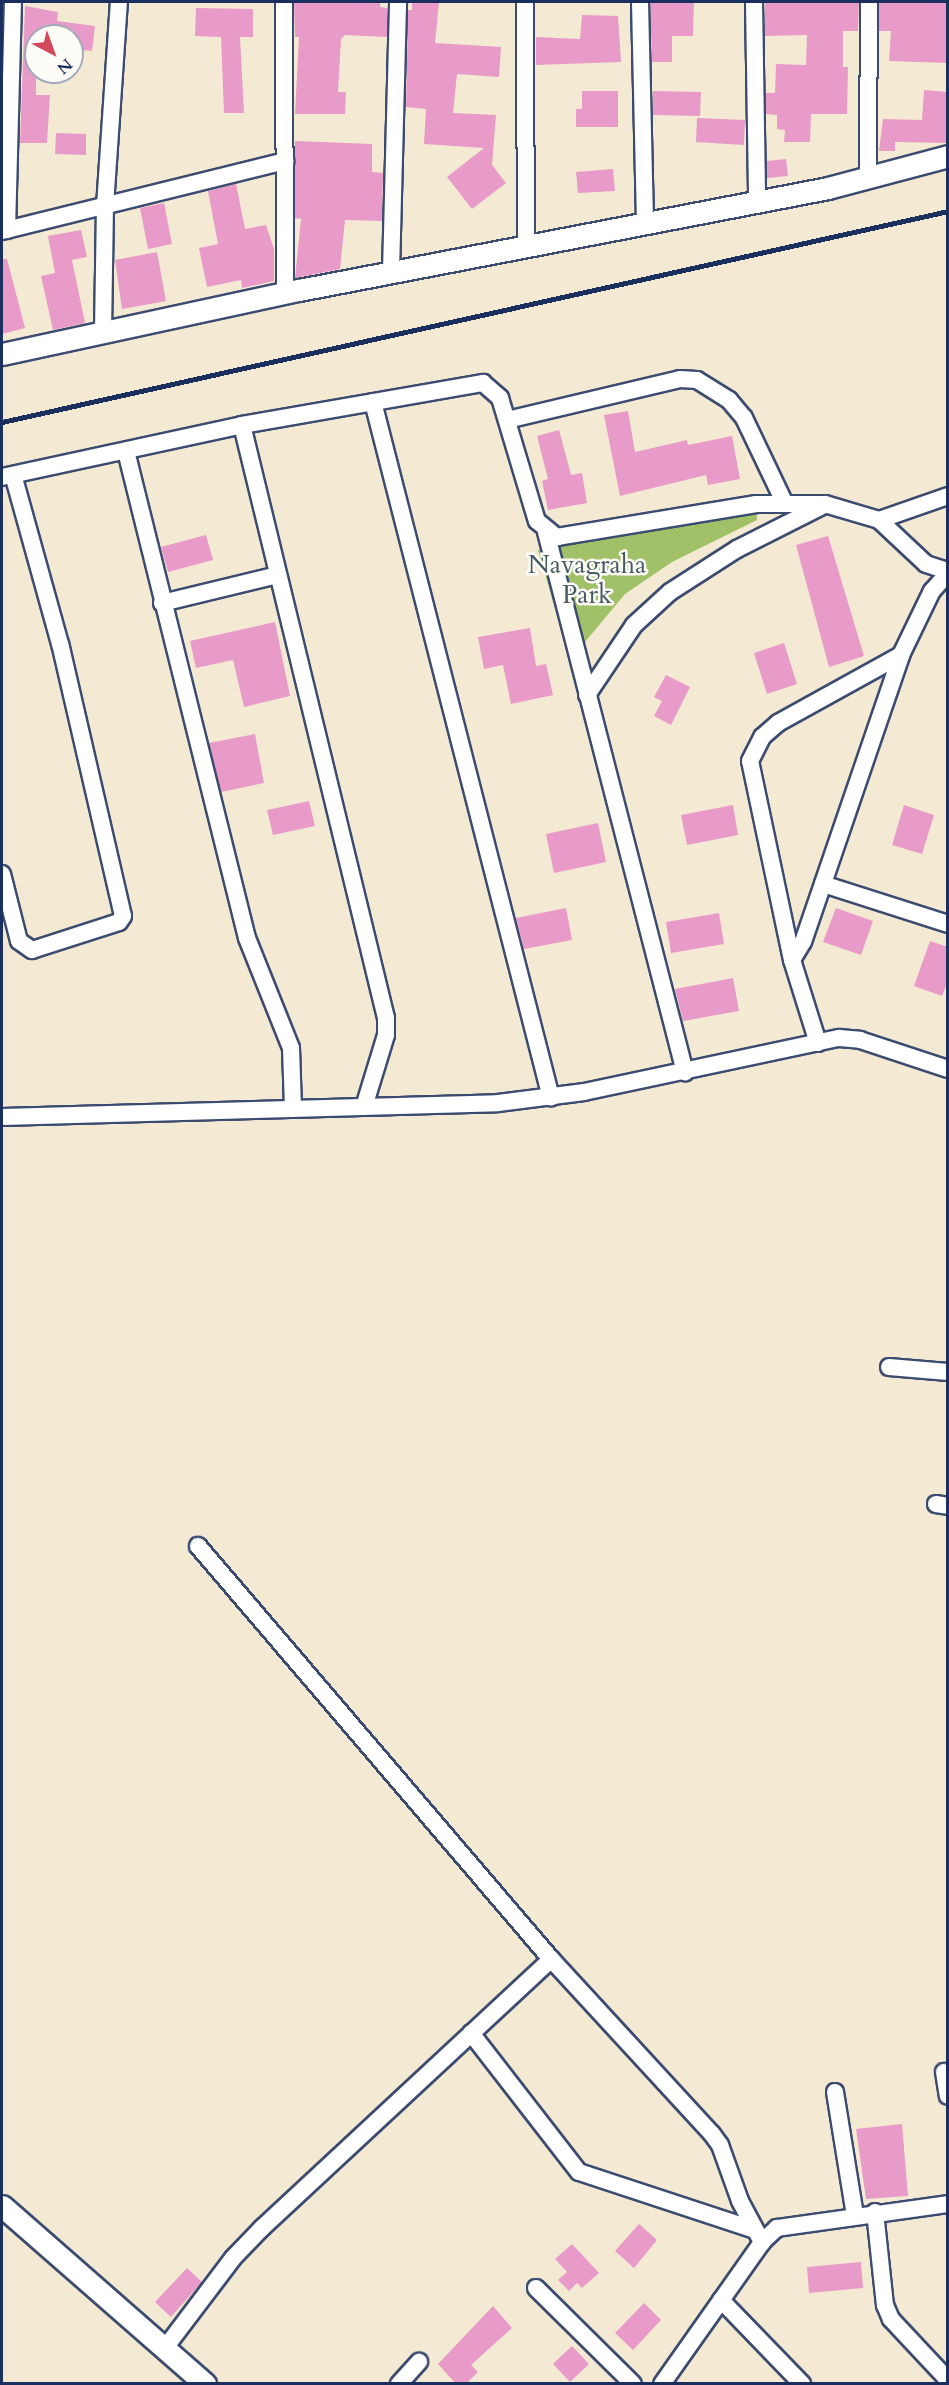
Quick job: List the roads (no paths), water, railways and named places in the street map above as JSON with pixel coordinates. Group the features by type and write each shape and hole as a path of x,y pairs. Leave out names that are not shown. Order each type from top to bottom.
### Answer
{"street":[{"path":"13,2 4,230 285,160"},
{"path":"103,332 105,206 120,2"},
{"path":"284,2 285,293"},
{"path":"391,273 398,2"},
{"path":"525,2 526,246"},
{"path":"640,2 645,223"},
{"path":"754,2 757,201"},
{"path":"868,177 869,2"},
{"path":"2,354 285,293 757,201 868,177 948,156"},
{"path":"507,420 680,379 697,380 721,393 744,418 784,502"},
{"path":"2,874 19,941 26,948 32,950 120,922 123,916 60,644 7,476 242,425 483,383 500,398 537,522 546,532 685,1072"},
{"path":"374,402 551,1098"},
{"path":"242,425 386,1018 386,1035 364,1107"},
{"path":"126,451 247,938 291,1048 293,1109"},
{"path":"879,520 948,496"},
{"path":"546,532 568,538 784,502 825,504 879,520 926,564 948,572 932,591 901,655 823,884 792,960"},
{"path":"587,695 634,625 670,592 737,549 825,504"},
{"path":"162,603 278,575"},
{"path":"818,1043 792,960 750,773 753,749 778,723 901,655"},
{"path":"823,884 948,924"},
{"path":"2,1117 364,1107 551,1098 840,1038 860,1040 948,1069"},
{"path":"889,1367 948,1372"},
{"path":"198,1546 551,1959 712,2134 758,2236"},
{"path":"165,2348 233,2258 262,2228 551,1959"},
{"path":"471,2033 579,2172 758,2236"},
{"path":"944,2072 948,2096"},
{"path":"835,2092 855,2215"},
{"path":"662,2384 721,2300 758,2236 784,2224 948,2204"},
{"path":"2,2206 205,2384"},
{"path":"875,2212 885,2305 891,2319 948,2380"},
{"path":"536,2288 633,2384"},
{"path":"721,2300 802,2384"},
{"path":"399,2384 419,2362"}],"railway":[{"path":"2,422 948,211"}],"park label":[{"name":"Navagraha Park","path":"587,580"}]}
